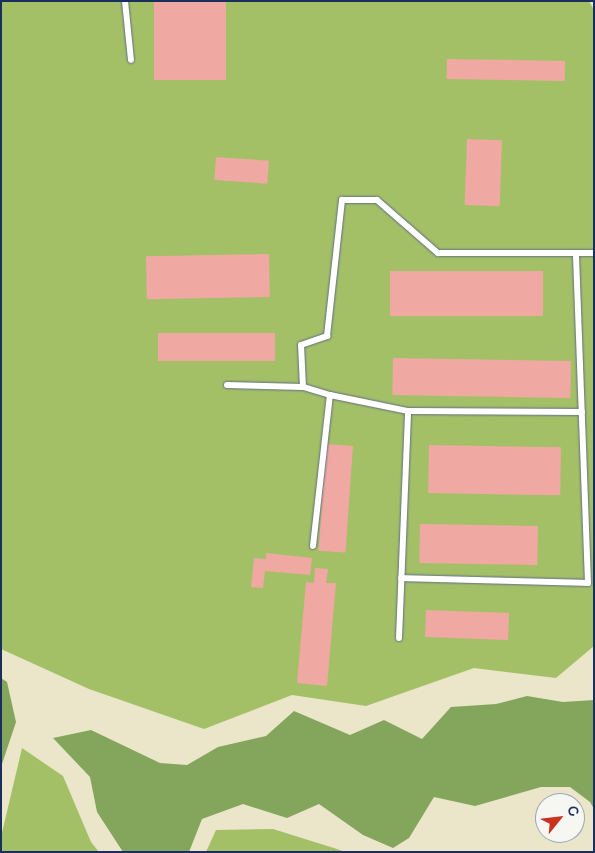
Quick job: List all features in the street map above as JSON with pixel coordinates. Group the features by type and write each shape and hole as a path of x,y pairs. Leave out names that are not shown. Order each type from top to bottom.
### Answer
{"lane":[{"path":"125,1 130,60"},
{"path":"303,387 301,345 327,336 342,200 377,200 438,253 594,253"},
{"path":"401,578 588,583 576,253"},
{"path":"227,385 303,387 330,395 408,411 582,412"},
{"path":"313,546 330,395"},
{"path":"399,638 408,411"}],"green space":[{"path":"1,1 589,1 594,10 594,646 556,678 474,668 366,706 292,695 204,729 89,689 1,649"},
{"path":"1,678 7,682 16,722 1,767"},
{"path":"527,696 563,702 594,700 594,809 585,798 585,793 578,793 570,787 541,787 475,806 434,797 409,838 393,848 363,835 319,804 287,818 243,804 202,819 189,852 123,852 97,812 90,777 53,738 91,730 160,763 187,765 218,747 266,736 294,711 350,735 384,720 422,739 451,707 496,704"},
{"path":"22,748 63,776 91,842 99,852 1,852 1,837"},
{"path":"273,829 345,852 206,852 216,830"}],"building":[{"path":"154,1 226,1 226,80 154,80"},
{"path":"447,59 565,61 565,81 447,79"},
{"path":"467,139 502,140 500,206 465,205"},
{"path":"216,157 269,161 267,184 214,180"},
{"path":"269,254 270,297 147,299 146,256"},
{"path":"390,271 543,271 543,316 390,316"},
{"path":"158,333 275,333 275,361 158,361"},
{"path":"393,358 571,361 570,398 392,395"},
{"path":"326,444 353,446 345,553 319,551"},
{"path":"429,445 561,447 560,495 428,493"},
{"path":"420,524 538,526 537,565 419,563"},
{"path":"266,553 312,558 310,575 265,571 263,588 251,587 254,558 266,559"},
{"path":"315,568 328,569 326,583 336,583 327,686 297,683 306,582 314,583"},
{"path":"426,610 509,613 508,640 425,637"}]}
